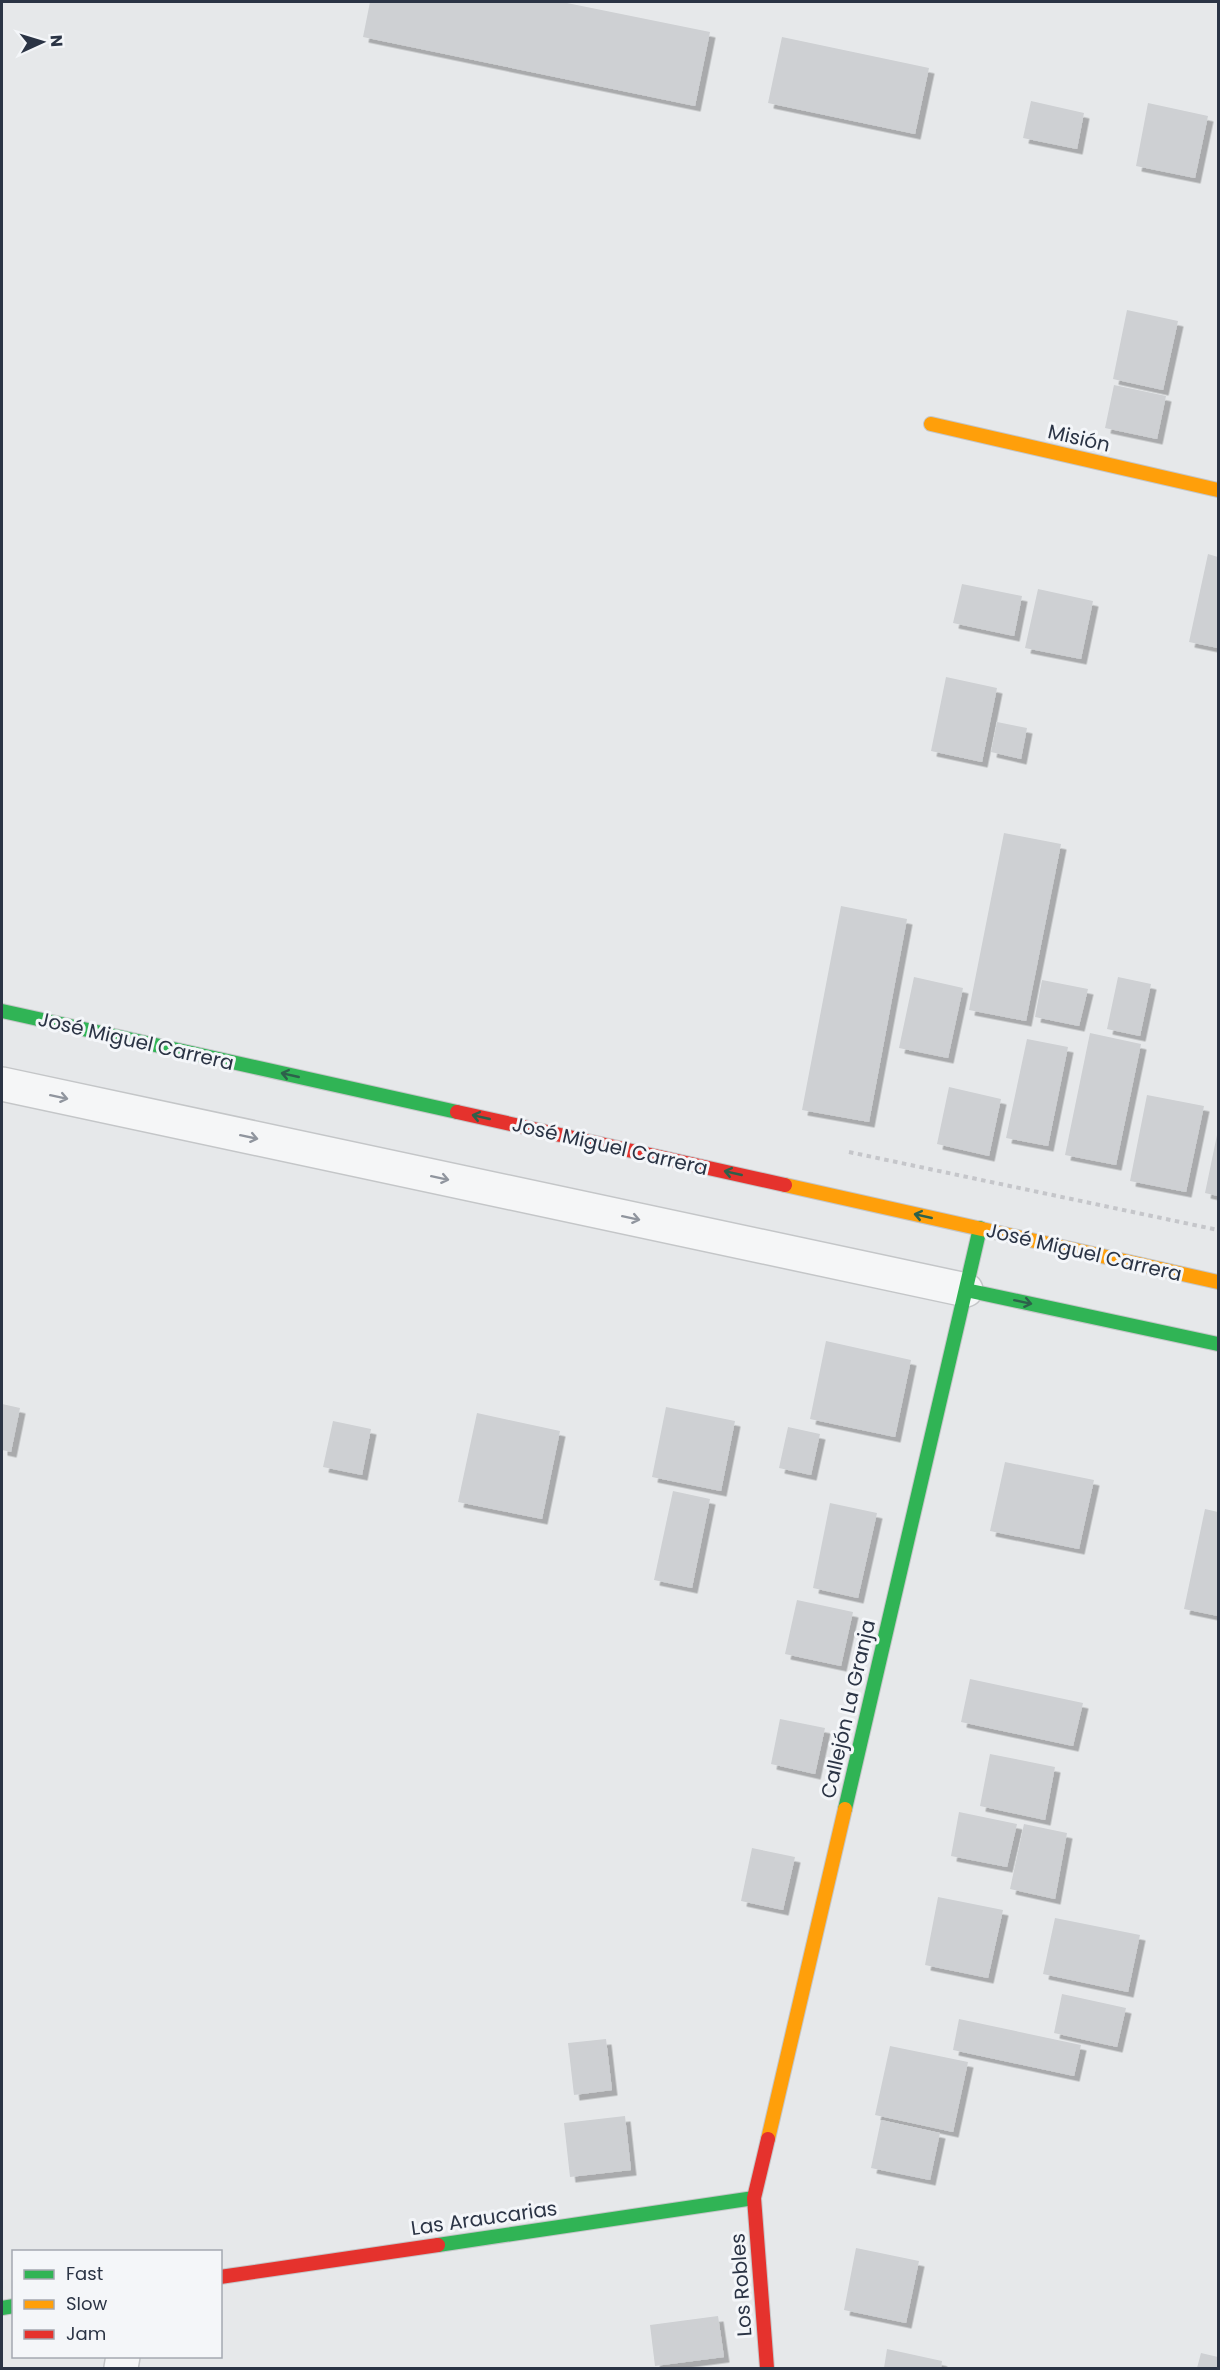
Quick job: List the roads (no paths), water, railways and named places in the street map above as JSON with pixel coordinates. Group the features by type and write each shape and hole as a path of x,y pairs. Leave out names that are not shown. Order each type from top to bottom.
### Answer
{"street":[{"name":"Misión","path":"931,424 1218,490"},
{"name":"José Miguel Carrera","path":"2,1011 1218,1282"},
{"path":"2,1084 1218,1344"},
{"name":"Callejón La Granja","path":"754,2198 980,1228"},
{"name":"Las Araucarias","path":"222,2277 754,2198"},
{"name":"Los Robles","path":"754,2198 767,2368"}]}
